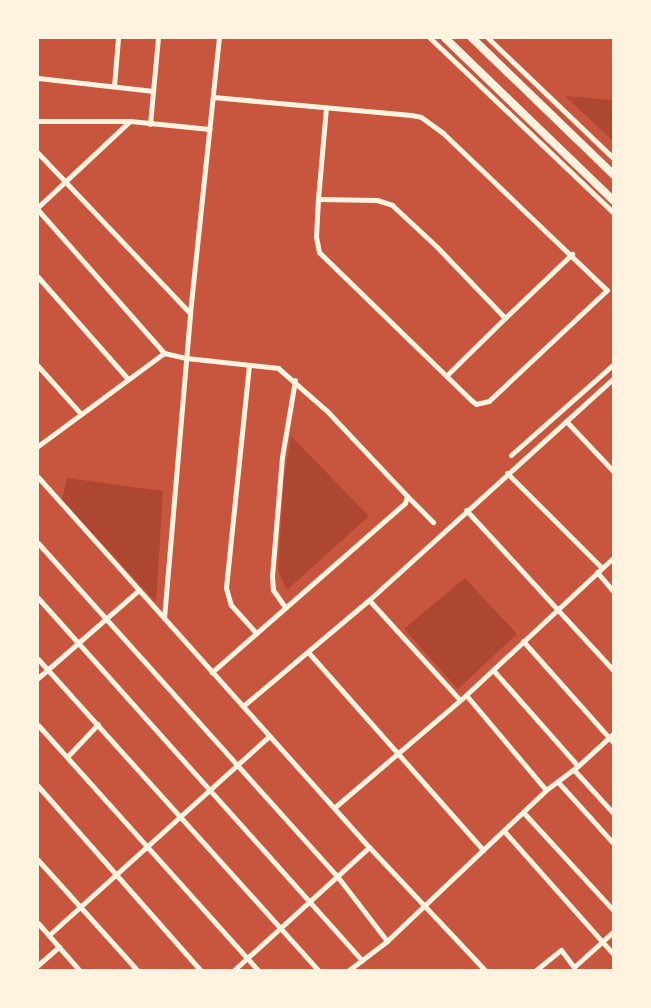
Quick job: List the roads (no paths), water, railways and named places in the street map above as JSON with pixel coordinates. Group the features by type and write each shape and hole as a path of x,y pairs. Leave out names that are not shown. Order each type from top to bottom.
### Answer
{"main road":[{"path":"445,38 614,201"},
{"path":"472,38 614,175"}],"street":[{"path":"114,86 118,38"},
{"path":"150,124 158,38"},
{"path":"164,618 190,313 219,38"},
{"path":"430,38 614,213"},
{"path":"488,38 614,159"},
{"path":"38,78 153,90"},
{"path":"213,97 411,115 432,123 614,296"},
{"path":"326,108 316,237 319,252 477,404 489,401 607,290"},
{"path":"38,121 130,121 210,129"},
{"path":"130,121 38,208 164,353 186,358 278,368 295,381 433,522"},
{"path":"38,153 190,313"},
{"path":"318,199 377,200 392,205 437,247 505,318"},
{"path":"446,376 572,254"},
{"path":"38,277 128,380"},
{"path":"38,446 164,353"},
{"path":"511,455 614,364"},
{"path":"249,365 226,588 231,605 256,633"},
{"path":"38,366 81,414"},
{"path":"243,706 369,600 614,378"},
{"path":"285,607 273,590 272,576 282,457 295,381"},
{"path":"566,421 614,472"},
{"path":"507,473 599,570 614,592"},
{"path":"38,477 369,847 485,970"},
{"path":"212,672 405,503 407,495"},
{"path":"466,510 614,671"},
{"path":"38,543 338,876 387,941"},
{"path":"335,807 400,754 466,695 614,557"},
{"path":"38,678 139,590"},
{"path":"38,598 362,960"},
{"path":"369,600 460,700"},
{"path":"349,970 387,941 426,906 546,790 612,738 523,641"},
{"path":"308,652 483,850"},
{"path":"38,659 182,816 318,970"},
{"path":"493,670 614,814"},
{"path":"466,695 546,790"},
{"path":"67,757 98,724"},
{"path":"38,725 258,970"},
{"path":"49,935 269,736"},
{"path":"558,782 614,844"},
{"path":"38,786 200,970"},
{"path":"523,812 614,910"},
{"path":"504,831 614,954"},
{"path":"234,970 369,847"},
{"path":"38,860 137,970"},
{"path":"38,923 79,970"},
{"path":"536,970 561,950 574,967 614,931"},
{"path":"38,965 59,947"}]}
